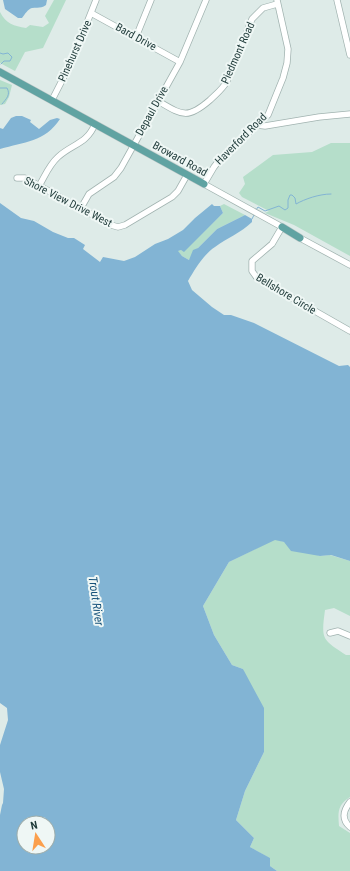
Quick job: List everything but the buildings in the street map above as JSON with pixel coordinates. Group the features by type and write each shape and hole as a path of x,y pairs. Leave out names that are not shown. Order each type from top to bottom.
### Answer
{"main road":[{"name":"Broward Road","path":"0,72 204,184"},
{"name":"Broward Road","path":"282,228 300,238"}],"street":[{"name":"Pinehurst Drive","path":"52,100 71,63 96,0"},
{"path":"136,37 151,0"},
{"name":"Depaul Drive","path":"81,208 90,194 118,173 180,62 206,0"},
{"path":"337,0 350,55"},
{"name":"Piedmont Road","path":"158,101 180,113 191,113 200,109 220,90 227,81 252,19 263,8 277,2"},
{"name":"Haverford Road","path":"204,184 221,158 267,115 283,78 287,63 287,43 277,2"},
{"name":"Bard Drive","path":"91,12 180,62"},
{"path":"258,125 261,126 350,114"},
{"path":"267,115 273,124"},
{"path":"39,186 54,160 82,142 90,133 95,124"},
{"name":"Shore View Drive West","path":"17,178 25,178 111,225 118,227 126,225 172,197 178,191 187,175"},
{"name":"Broward Road","path":"204,184 282,228"},
{"name":"Bellshore Circle","path":"282,228 272,244 252,261 251,268 254,275 256,278 350,331"},
{"name":"Broward Road","path":"300,238 350,265"},
{"path":"330,633 338,631 350,636"},
{"path":"350,802 344,812 344,817 346,823 350,827"}],"green space":[{"path":"54,0 66,0 43,48 25,52 15,71 0,63 0,12 8,22 14,25 26,28 30,25 43,27 49,23 45,16"},
{"path":"0,80 12,85 9,97 5,104 0,105"},
{"path":"331,143 350,143 350,256 294,225 265,213 269,211 242,197 239,193 245,184 243,177 273,155 312,152"},
{"path":"224,204 245,215 217,229 198,248 189,260 182,256 177,251 184,251 223,213 220,206"},
{"path":"275,539 320,556 330,555 350,561 350,616 334,608 325,610 323,627 325,638 328,642 346,655 350,655 350,797 341,806 338,817 339,826 350,833 350,871 277,871 270,866 269,858 250,847 254,838 236,820 245,791 264,752 243,669 232,665 214,635 203,606 229,562"}],"water":[{"path":"3,0 47,0 46,5 31,9 22,18 18,18 5,9"},
{"path":"22,116 31,120 30,122 39,129 50,120 57,118 60,119 54,127 41,137 0,149 0,128 3,129 11,118"},
{"name":"Trout River","path":"0,203 21,218 34,221 53,232 68,238 74,238 85,245 83,249 100,262 103,257 124,261 135,257 155,244 168,239 183,230 212,204 214,206 220,206 223,213 184,252 181,250 178,251 182,256 189,260 193,250 198,248 217,229 245,215 252,219 252,222 215,247 203,258 188,281 192,290 224,315 231,315 254,323 339,366 348,365 350,367 350,561 331,555 320,556 291,551 284,542 275,540 229,562 203,606 214,635 232,665 243,669 264,708 264,752 245,791 236,820 254,838 250,847 270,858 270,866 277,871 0,871 0,815 4,789 0,772 0,745 8,720 7,708 0,703"}],"waterway":[{"path":"0,53 8,53 12,57 10,61 4,61 1,64"},
{"path":"0,88 7,88 8,90 8,97 2,104"},
{"path":"256,210 258,207 265,211 279,206 285,210 288,208 288,200 290,195 295,198 296,204 312,197 331,194"},
{"path":"252,219 254,215"}]}
